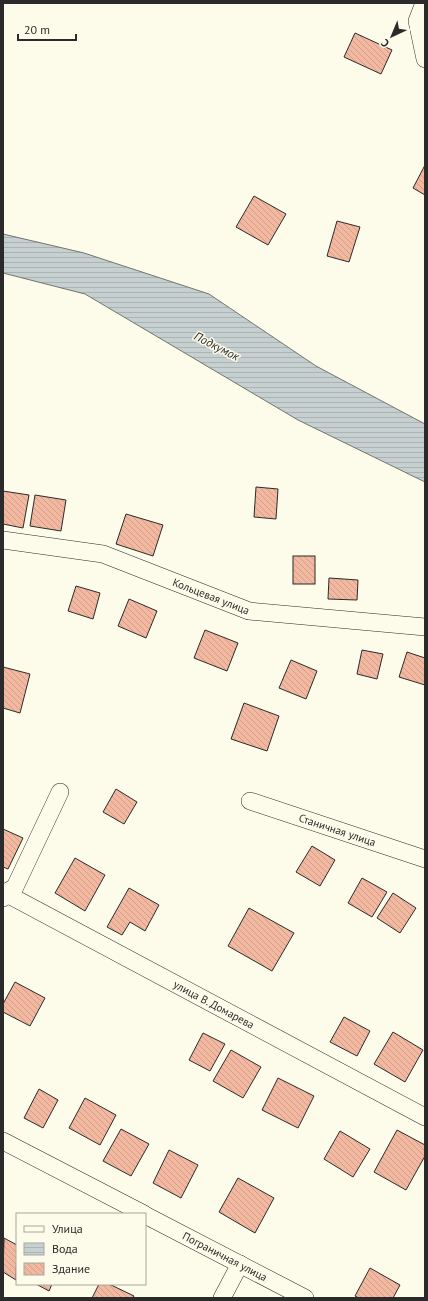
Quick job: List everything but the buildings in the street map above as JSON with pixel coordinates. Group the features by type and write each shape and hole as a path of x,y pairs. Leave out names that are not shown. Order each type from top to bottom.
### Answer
{"street":[{"path":"424,3 417,21 425,58"},
{"name":"Кольцевая улица","path":"3,540 103,554 250,611 425,627"},
{"path":"4,894 15,887 60,792"},
{"name":"Станичная улица","path":"250,801 425,859"},
{"name":"улица В. Домарева","path":"4,894 425,1117"},
{"name":"Пограничная улица","path":"3,1141 142,1213"},
{"name":"Пограничная улица","path":"146,1215 305,1298"},
{"path":"222,1298 240,1264"}],"water":[{"name":"Подкумок","path":"3,234 84,253 209,294 316,366 425,424 425,482 298,420 85,294 3,273"}]}
